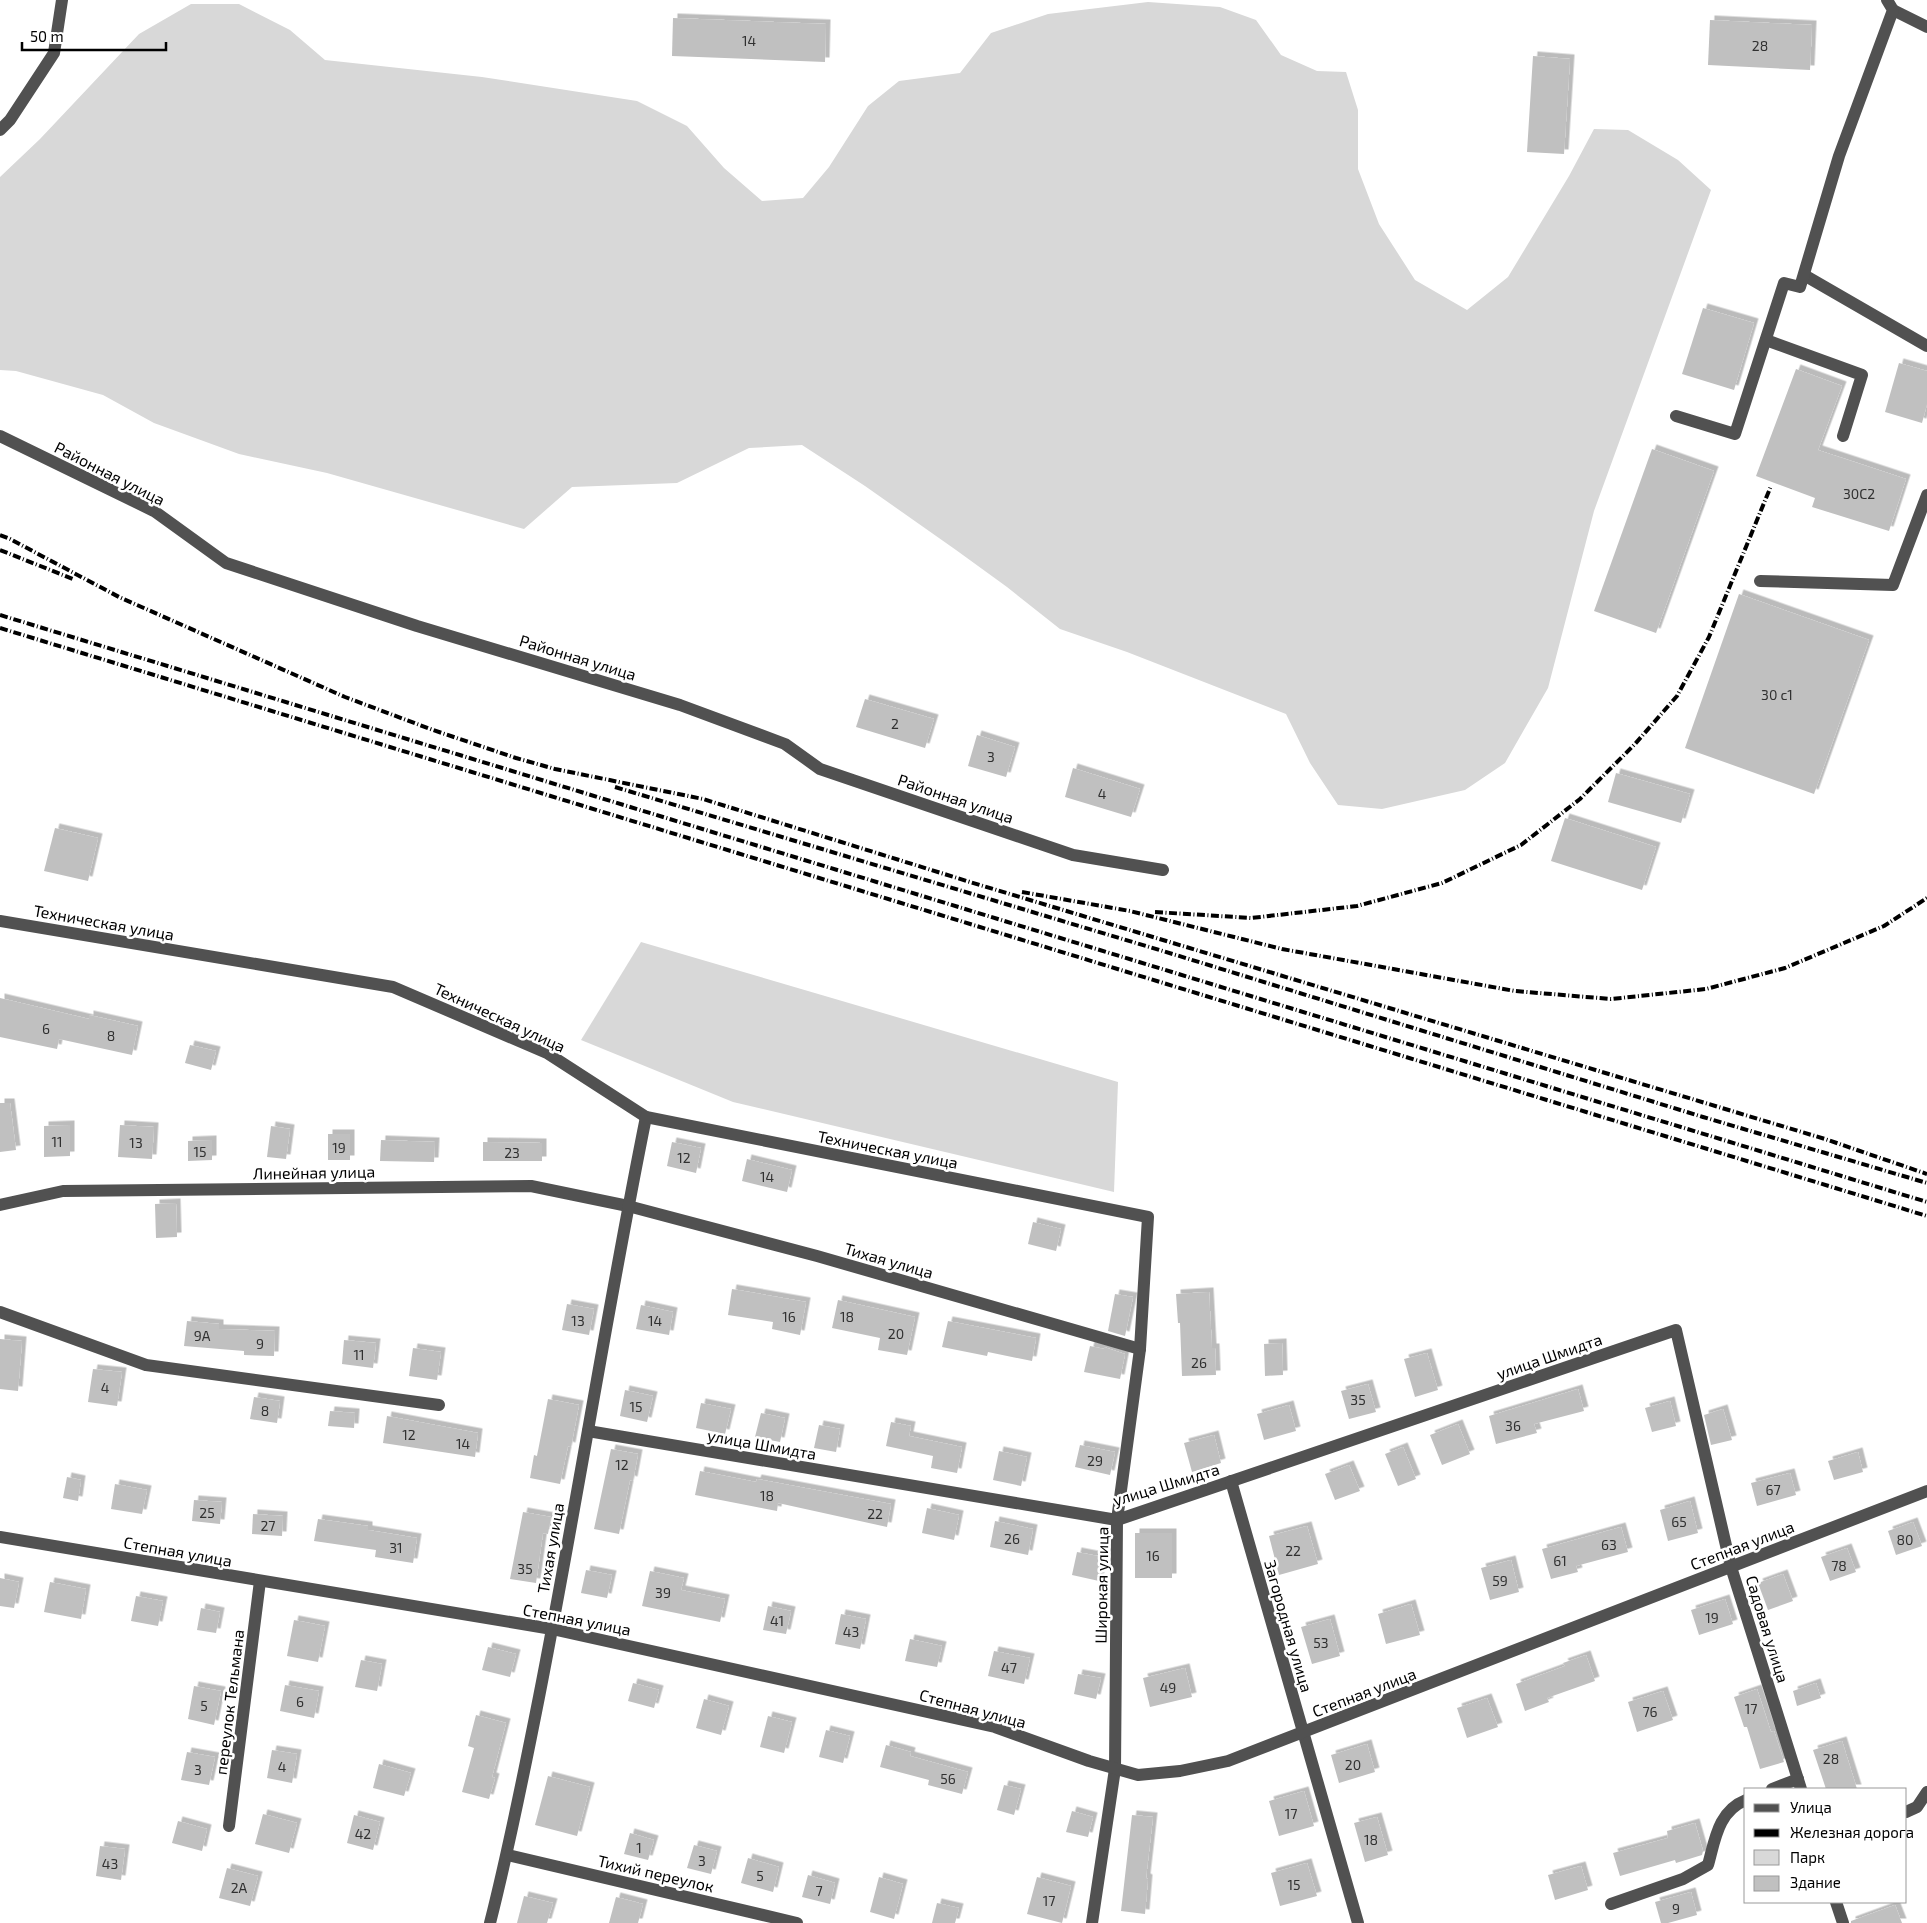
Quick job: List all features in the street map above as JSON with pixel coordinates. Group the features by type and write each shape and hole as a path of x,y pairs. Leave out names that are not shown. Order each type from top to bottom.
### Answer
{"street":[{"path":"0,130 10,120 54,53 62,0"},
{"path":"1802,281 1839,156 1890,5 1927,27"},
{"path":"1676,416 1735,434 1784,283 1802,281 1927,346"},
{"path":"1766,340 1862,375 1844,436"},
{"name":"Районная улица","path":"0,436 154,511 226,563 417,626 680,705 785,744 820,769 1073,855 1163,870"},
{"path":"1760,581 1893,585 1927,495"},
{"name":"Техническая улица","path":"0,921 393,987 547,1053 646,1117 1148,1218"},
{"name":"Тихая улица","path":"490,1923 508,1855 552,1629 628,1206 646,1117"},
{"name":"Линейная улица","path":"0,1205 63,1192 531,1186 628,1206"},
{"name":"Тихая улица","path":"628,1206 817,1256 1140,1349"},
{"name":"Широкая улица","path":"1092,1923 1115,1768 1118,1520 1140,1349 1148,1218"},
{"path":"0,1312 146,1365 439,1405"},
{"name":"улица Шмидта","path":"588,1431 1118,1520 1676,1330"},
{"name":"Садовая улица","path":"1676,1330 1731,1567 1799,1784"},
{"name":"Загородная улица","path":"1231,1481 1358,1923"},
{"name":"Степная улица","path":"0,1537 552,1629 995,1727 1089,1762 1138,1775 1180,1771 1228,1762 1927,1491"},
{"name":"переулок Тельмана","path":"229,1826 260,1581"},
{"path":"1777,1788 1799,1784"},
{"path":"1907,1812 1917,1807 1927,1792"},
{"path":"1611,1904 1683,1879 1708,1865 1721,1820 1739,1802 1744,1801"},
{"name":"Тихий переулок","path":"508,1855 797,1923"},
{"path":"1836,1903 1843,1923"}],"green space":[{"path":"1148,2 1220,7 1256,20 1281,55 1317,71 1346,72 1358,110 1358,169 1379,224 1415,280 1467,310 1508,277 1569,176 1594,129 1628,130 1678,160 1711,190 1594,511 1548,688 1505,763 1465,790 1382,809 1338,805 1310,763 1286,714 1127,652 1060,629 956,550 865,486 802,445 749,448 677,483 572,487 524,529 327,473 239,454 154,423 103,395 16,371 0,370 0,177 40,139 139,34 191,4 239,4 290,30 325,60 482,77 637,101 687,126 724,168 762,201 803,198 829,167 868,106 899,81 960,73 991,33 1048,14"},
{"path":"641,942 1118,1082 1114,1192 733,1102 581,1040"}],"building":[{"path":"673,18 826,24 825,62 672,56"},
{"path":"1710,20 1812,25 1810,70 1708,65"},
{"path":"1533,56 1570,59 1564,154 1527,152"},
{"path":"1703,308 1754,323 1734,390 1682,374"},
{"path":"1899,363 1927,371 1927,404 1922,423 1885,412"},
{"path":"1796,369 1842,386 1818,450 1906,479 1889,531 1812,507 1815,498 1756,476"},
{"path":"1652,449 1714,471 1656,633 1594,611"},
{"path":"1739,594 1869,640 1814,794 1685,748"},
{"path":"865,699 934,719 925,748 856,727"},
{"path":"977,735 1015,747 1006,777 968,766"},
{"path":"1073,768 1140,789 1131,817 1065,797"},
{"path":"1616,773 1690,794 1681,823 1608,802"},
{"path":"1565,818 1656,847 1642,890 1551,861"},
{"path":"55,828 98,838 88,881 44,871"},
{"path":"0,998 89,1019 89,1015 138,1026 132,1055 59,1039 57,1049 0,1037"},
{"path":"190,1045 216,1051 211,1070 185,1063"},
{"path":"0,1103 10,1103 16,1150 0,1152"},
{"path":"70,1125 70,1156 44,1157 44,1126"},
{"path":"120,1125 154,1127 152,1159 118,1157"},
{"path":"271,1126 290,1129 286,1159 267,1157"},
{"path":"328,1134 350,1134 350,1160 328,1160"},
{"path":"212,1140 212,1160 188,1161 188,1141"},
{"path":"381,1140 435,1142 434,1162 380,1161"},
{"path":"483,1142 542,1143 542,1161 483,1161"},
{"path":"672,1142 701,1148 696,1173 667,1166"},
{"path":"747,1159 792,1170 787,1192 742,1181"},
{"path":"176,1203 177,1237 156,1238 155,1204"},
{"path":"1033,1222 1061,1229 1056,1251 1028,1244"},
{"path":"732,1289 806,1302 800,1335 772,1329 773,1322 728,1315"},
{"path":"1209,1292 1212,1348 1215,1348 1216,1375 1182,1376 1180,1323 1178,1323 1176,1294"},
{"path":"1115,1294 1133,1297 1125,1336 1108,1331"},
{"path":"838,1300 915,1317 907,1355 878,1350 880,1338 832,1328"},
{"path":"567,1304 594,1309 589,1335 562,1330"},
{"path":"641,1305 673,1312 669,1335 636,1329"},
{"path":"187,1321 219,1324 219,1329 275,1331 274,1356 244,1355 244,1351 184,1346"},
{"path":"948,1321 1036,1338 1032,1361 988,1352 987,1356 942,1347"},
{"path":"0,1339 22,1341 18,1391 0,1389"},
{"path":"344,1340 376,1343 373,1368 342,1364"},
{"path":"1282,1343 1283,1375 1265,1376 1264,1344"},
{"path":"1090,1346 1104,1349 1104,1347 1125,1354 1120,1379 1084,1372"},
{"path":"413,1348 441,1352 437,1380 409,1376"},
{"path":"1427,1353 1438,1390 1415,1397 1404,1359"},
{"path":"93,1369 122,1372 117,1406 88,1402"},
{"path":"1368,1384 1376,1412 1349,1419 1341,1391"},
{"path":"1578,1389 1584,1411 1534,1424 1537,1433 1496,1444 1489,1416"},
{"path":"625,1390 653,1396 647,1422 620,1416"},
{"path":"254,1397 280,1401 277,1423 250,1419"},
{"path":"548,1399 579,1405 571,1447 568,1446 560,1484 530,1478 534,1455 537,1456"},
{"path":"1670,1401 1676,1426 1652,1432 1645,1408"},
{"path":"701,1403 731,1409 725,1434 696,1428"},
{"path":"1289,1405 1296,1431 1264,1440 1257,1414"},
{"path":"1723,1409 1732,1440 1711,1445 1704,1415"},
{"path":"330,1411 355,1413 354,1428 328,1426"},
{"path":"761,1413 785,1418 780,1442 755,1437"},
{"path":"387,1416 478,1433 475,1457 383,1443"},
{"path":"891,1422 911,1426 909,1436 962,1447 957,1473 931,1468 933,1456 886,1446"},
{"path":"1458,1424 1470,1454 1442,1465 1430,1435"},
{"path":"819,1425 840,1429 836,1452 814,1448"},
{"path":"1214,1435 1221,1463 1192,1472 1184,1443"},
{"path":"1080,1445 1115,1452 1110,1475 1075,1467"},
{"path":"1403,1447 1416,1479 1398,1486 1385,1454"},
{"path":"611,1449 638,1454 633,1481 630,1480 619,1534 594,1529"},
{"path":"999,1451 1027,1457 1021,1486 993,1480"},
{"path":"1858,1452 1863,1472 1834,1480 1828,1461"},
{"path":"1349,1465 1360,1491 1335,1500 1325,1474"},
{"path":"700,1471 756,1482 757,1479 891,1504 887,1527 778,1503 777,1511 695,1495"},
{"path":"1790,1473 1796,1495 1757,1506 1751,1483"},
{"path":"67,1477 81,1480 78,1501 63,1498"},
{"path":"115,1484 147,1490 142,1514 111,1509"},
{"path":"194,1500 222,1502 220,1524 192,1521"},
{"path":"1690,1501 1698,1533 1668,1541 1660,1510"},
{"path":"927,1508 959,1515 954,1540 922,1533"},
{"path":"523,1512 551,1517 548,1534 543,1533 536,1583 510,1579"},
{"path":"253,1514 283,1516 282,1536 252,1534"},
{"path":"318,1519 368,1526 368,1530 417,1538 413,1563 375,1557 376,1550 314,1541"},
{"path":"995,1521 1033,1529 1028,1555 990,1547"},
{"path":"1913,1522 1922,1546 1896,1555 1888,1531"},
{"path":"1307,1526 1318,1564 1279,1575 1269,1536"},
{"path":"1621,1527 1628,1552 1576,1566 1578,1572 1551,1579 1542,1549"},
{"path":"1135,1533 1172,1533 1172,1578 1135,1578"},
{"path":"1847,1548 1856,1572 1830,1581 1821,1557"},
{"path":"1077,1552 1103,1557 1099,1581 1072,1575"},
{"path":"1511,1560 1519,1592 1490,1600 1481,1568"},
{"path":"586,1570 612,1575 607,1598 581,1593"},
{"path":"650,1571 684,1578 681,1590 725,1599 720,1622 642,1606"},
{"path":"1783,1574 1793,1601 1768,1610 1758,1583"},
{"path":"0,1578 19,1582 14,1608 0,1606"},
{"path":"50,1582 86,1589 81,1619 44,1612"},
{"path":"136,1596 163,1601 158,1626 131,1621"},
{"path":"1725,1599 1733,1624 1699,1635 1691,1610"},
{"path":"1411,1604 1420,1635 1386,1644 1378,1614"},
{"path":"768,1606 791,1611 786,1634 763,1630"},
{"path":"201,1608 220,1612 216,1633 197,1630"},
{"path":"841,1614 866,1619 860,1649 835,1644"},
{"path":"1330,1619 1340,1656 1312,1664 1301,1627"},
{"path":"294,1620 325,1626 318,1662 287,1656"},
{"path":"910,1639 942,1646 937,1667 905,1661"},
{"path":"488,1647 516,1654 510,1677 482,1670"},
{"path":"994,1651 1030,1658 1024,1684 988,1676"},
{"path":"1586,1655 1595,1681 1547,1698 1549,1702 1525,1711 1516,1684 1565,1666 1563,1663"},
{"path":"361,1660 382,1664 377,1691 355,1687"},
{"path":"1185,1668 1192,1697 1150,1707 1143,1678"},
{"path":"1078,1674 1101,1678 1096,1699 1074,1694"},
{"path":"633,1683 659,1690 654,1708 628,1701"},
{"path":"1816,1683 1821,1698 1797,1706 1793,1691"},
{"path":"285,1685 319,1691 314,1718 280,1711"},
{"path":"194,1686 221,1691 214,1725 188,1719"},
{"path":"1757,1689 1771,1732 1774,1731 1784,1762 1760,1769 1747,1727 1744,1727 1734,1697"},
{"path":"1663,1691 1673,1720 1637,1732 1628,1702"},
{"path":"1487,1698 1498,1727 1467,1738 1457,1708"},
{"path":"704,1699 729,1706 721,1735 696,1728"},
{"path":"476,1715 506,1723 492,1777 495,1778 489,1799 462,1792 474,1748 468,1746"},
{"path":"768,1716 792,1722 784,1753 760,1747"},
{"path":"826,1730 850,1736 843,1763 819,1757"},
{"path":"1842,1741 1857,1788 1826,1788 1813,1750"},
{"path":"1367,1744 1375,1772 1339,1783 1331,1755"},
{"path":"886,1745 911,1752 910,1756 968,1772 962,1794 928,1785 929,1780 880,1767"},
{"path":"272,1750 297,1754 292,1783 267,1778"},
{"path":"187,1752 215,1757 209,1785 181,1780"},
{"path":"379,1764 411,1773 404,1796 373,1788"},
{"path":"548,1776 590,1787 577,1836 535,1825"},
{"path":"1004,1785 1021,1789 1014,1815 997,1810"},
{"path":"1304,1791 1314,1826 1279,1836 1269,1801"},
{"path":"1072,1811 1093,1817 1088,1837 1066,1832"},
{"path":"263,1814 297,1823 289,1853 255,1844"},
{"path":"354,1815 380,1822 373,1850 347,1843"},
{"path":"1132,1815 1153,1817 1146,1878 1148,1879 1145,1914 1121,1911"},
{"path":"1377,1817 1388,1855 1365,1862 1354,1823"},
{"path":"178,1821 207,1829 202,1851 172,1843"},
{"path":"1695,1823 1703,1851 1702,1855 1676,1863 1675,1860 1620,1876 1613,1853 1668,1838 1667,1831"},
{"path":"630,1833 654,1840 648,1860 624,1854"},
{"path":"694,1845 717,1851 711,1874 687,1868"},
{"path":"100,1846 125,1849 121,1880 96,1876"},
{"path":"748,1858 779,1867 773,1892 741,1883"},
{"path":"1307,1863 1317,1896 1280,1906 1271,1873"},
{"path":"1581,1866 1588,1890 1555,1900 1548,1875"},
{"path":"227,1868 258,1876 250,1906 219,1898"},
{"path":"808,1875 835,1883 830,1904 802,1897"},
{"path":"879,1877 903,1884 894,1919 870,1912"},
{"path":"1037,1877 1071,1886 1062,1923 1027,1914"},
{"path":"1691,1892 1697,1915 1668,1923 1661,1923 1655,1902"},
{"path":"524,1896 553,1903 547,1923 517,1923"},
{"path":"616,1897 643,1904 638,1923 609,1923"},
{"path":"937,1903 959,1908 955,1923 932,1923"},
{"path":"1895,1905 1902,1923 1851,1923 1851,1921"}],"railway":[{"path":"1155,912 1251,918 1357,906 1442,883 1521,845 1580,799 1635,744 1677,696 1709,637 1771,486"},
{"path":"0,535 119,597 345,697 433,730 516,758 555,769 703,799 970,882 1825,1139 1927,1174"},
{"path":"0,550 73,579"},
{"path":"0,615 1927,1202"},
{"path":"0,628 1927,1216"},
{"path":"615,787 1176,955 1703,1117 1927,1183"},
{"path":"1022,892 1130,911 1282,949 1515,991 1611,999 1706,989 1785,968 1884,926 1927,898"}]}
